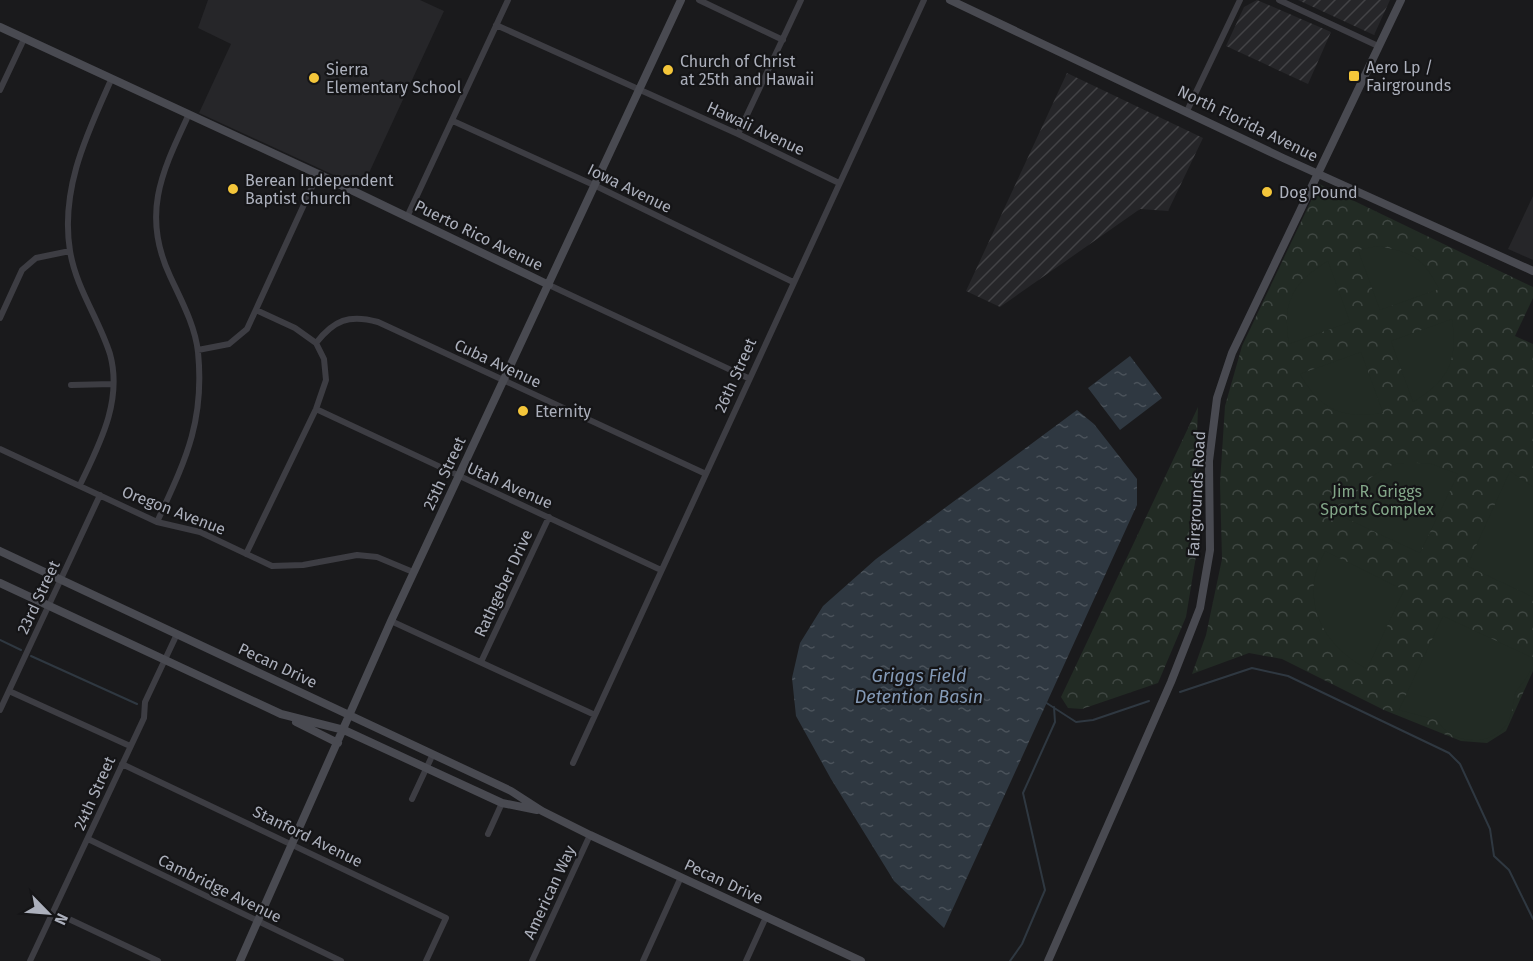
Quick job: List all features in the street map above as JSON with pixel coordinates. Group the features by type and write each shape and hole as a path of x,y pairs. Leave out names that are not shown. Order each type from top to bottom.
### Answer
{"main road":[{"name":"25th Street","path":"240,961 413,572 596,186 681,0"},
{"name":"North Florida Avenue","path":"950,0 1318,174 1533,271"},
{"name":"Fairgrounds Road","path":"1048,961 1171,682 1200,608 1210,550 1209,461 1217,398 1232,353 1401,0"},
{"name":"Puerto Rico Avenue","path":"0,27 188,116 318,174 549,285"},
{"name":"Pecan Drive","path":"0,551 511,791 542,811 590,835 861,961"},
{"name":"Pecan Drive","path":"0,583 280,714 344,730 502,803 542,811"},
{"path":"280,714 338,743"}],"street":[{"path":"407,216 508,0"},
{"path":"699,0 783,39"},
{"path":"738,134 801,0"},
{"name":"26th Street","path":"573,763 748,378 924,0"},
{"path":"1187,111 1240,0"},
{"path":"1279,0 1378,46"},
{"name":"Hawaii Avenue","path":"496,25 738,134 839,183"},
{"path":"0,90 24,39"},
{"path":"80,485 111,412 113,384 110,355 85,300 70,251 69,201 80,150 111,80"},
{"path":"157,522 189,452 200,392 198,350 188,315 162,258 156,228 159,185 188,116"},
{"name":"Iowa Avenue","path":"453,121 596,186 793,282"},
{"path":"198,350 229,344 243,335 318,174"},
{"path":"0,318 22,270 36,258 70,251"},
{"name":"Puerto Rico Avenue","path":"549,285 748,378"},
{"path":"246,554 316,409 326,380 324,359 316,344 295,328 256,310"},
{"name":"Cuba Avenue","path":"316,344 326,330 341,321 360,317 378,322 706,474"},
{"path":"71,385 113,384"},
{"name":"Utah Avenue","path":"316,409 458,478 549,517 661,570"},
{"name":"Oregon Avenue","path":"0,449 157,522 200,532 272,566 303,565 357,555 377,557 413,572"},
{"name":"23rd Street","path":"0,710 100,495"},
{"name":"Rathgeber Drive","path":"481,662 549,517"},
{"path":"391,621 594,715"},
{"name":"24th Street","path":"30,961 144,717 145,702 177,634"},
{"path":"9,690 130,746"},
{"path":"412,799 433,754"},
{"name":"Stanford Avenue","path":"122,764 293,843 447,918 428,958"},
{"path":"488,834 502,803"},
{"name":"American Way","path":"532,961 590,835"},
{"name":"Cambridge Avenue","path":"88,839 341,961"},
{"path":"643,961 681,877"},
{"path":"54,912 158,961"},
{"path":"746,961 766,917"}],"shaded area":[{"name":"Sierra Elementary School","path":"208,0 420,0 444,11 362,188 199,113 231,44 198,28"},
{"path":"1257,0 1331,32 1308,84 1226,46 1244,7"},
{"path":"1298,0 1390,0 1374,35"},
{"path":"1067,73 1203,138 1168,211 1140,209 1000,307 966,291"},
{"path":"1533,196 1533,260 1508,249"}],"green space":[{"name":"Jim R. Griggs Sports Complex","path":"1319,184 1533,287 1533,298 1515,336 1533,344 1533,671 1506,731 1487,743 1461,741 1384,710 1282,659 1249,653 1192,674 1206,635 1222,559 1220,483 1225,406 1242,346"},
{"path":"1378,246 1400,251 1415,258 1427,269 1439,289 1380,310 1358,250"},
{"path":"1328,261 1350,322 1289,344 1287,316 1292,295 1306,277"},
{"path":"1452,319 1454,346 1448,368 1435,386 1413,402 1391,341"},
{"path":"1361,352 1383,413 1368,415 1344,413 1334,409 1324,404 1316,396 1300,374"},
{"path":"1198,407 1195,498 1198,544 1186,617 1158,683 1082,709 1068,708 1061,697"},
{"path":"1429,463 1458,474 1420,553 1341,516 1357,492 1378,472 1396,464"},
{"path":"1510,471 1533,487 1533,597 1467,566"},
{"path":"1325,551 1404,590 1367,669 1355,662 1335,644 1320,622 1316,610 1314,582"},
{"path":"1443,616 1533,658 1530,671 1516,692 1507,724 1490,737 1481,740 1461,738 1443,728 1437,720 1399,710"}],"water":[{"path":"1130,356 1162,398 1120,430 1088,388"},
{"name":"Griggs Field Detention Basin","path":"1077,410 1094,424 1137,479 1137,505 944,928 894,881 831,779 796,716 792,678 800,643 823,606 876,559"}],"waterway":[{"path":"0,640 21,650"},
{"path":"31,656 137,704"},
{"path":"1180,692 1252,668 1288,676 1449,753 1460,764 1490,829 1494,856 1509,870 1533,919"},
{"path":"1045,702 1076,722 1093,720 1149,701"},
{"path":"1010,961 1022,944 1045,890 1023,793 1055,722 1054,707"}],"place":[{"name":"Church of Christ at 25th and Hawaii","path":"668,70"},
{"name":"Aero Lp / Fairgrounds","path":"1354,76"},
{"name":"Sierra Elementary School","path":"314,78"},
{"name":"Berean Independent Baptist Church","path":"233,189"},
{"name":"Dog Pound","path":"1267,192"},
{"name":"Eternity","path":"523,411"}]}
